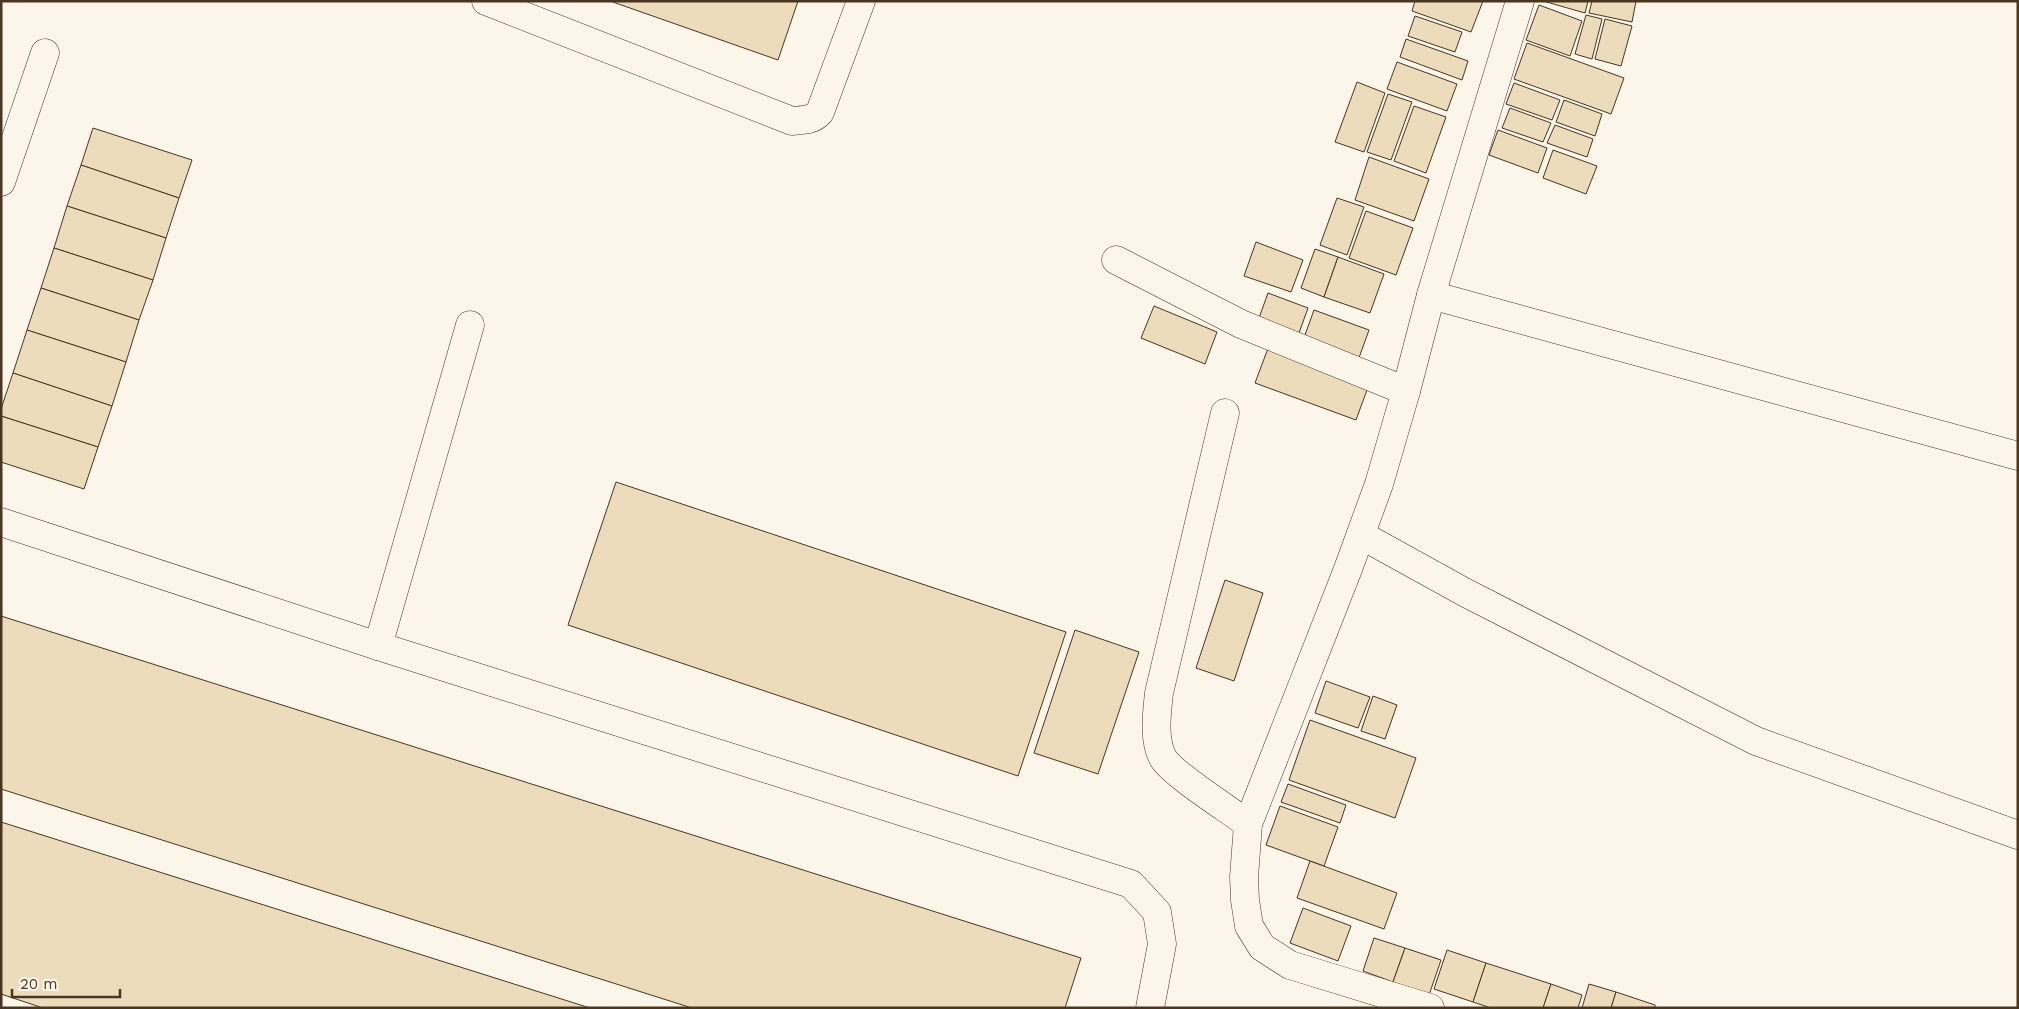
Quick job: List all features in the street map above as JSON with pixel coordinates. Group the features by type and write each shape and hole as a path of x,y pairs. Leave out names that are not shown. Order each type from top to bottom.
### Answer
{"lane":[{"path":"486,1 768,113 792,120 799,120 816,117 820,112 860,1"},
{"path":"1430,1008 1290,965 1262,947 1249,926 1246,900 1244,877 1248,824 1361,535 1379,484 1431,295 1520,1"},
{"path":"1,182 45,53"},
{"path":"1116,260 1241,324 1406,391"},
{"path":"1431,295 2018,456"},
{"path":"378,646 470,325"},
{"path":"1225,413 1159,693 1156,727 1163,758 1175,771 1248,824"},
{"path":"1,522 378,646 1132,884 1157,912 1162,944 1150,1008"},
{"path":"1361,535 1466,593 1756,740 2018,835"}],"building":[{"path":"610,1 798,1 778,60"},
{"path":"1415,1 1483,1 1471,32 1412,11"},
{"path":"1543,1 1588,1 1585,13"},
{"path":"1592,1 1636,1 1632,22 1589,13"},
{"path":"1539,5 1582,21 1570,56 1526,40"},
{"path":"1586,15 1602,19 1592,59 1575,54"},
{"path":"1415,16 1462,32 1455,52 1408,36"},
{"path":"1605,19 1632,26 1621,66 1595,59"},
{"path":"1406,39 1468,61 1462,80 1400,57"},
{"path":"1527,43 1624,78 1611,114 1514,79"},
{"path":"1397,62 1457,84 1447,111 1387,89"},
{"path":"1357,82 1385,93 1364,152 1335,142"},
{"path":"1514,83 1560,100 1552,120 1506,104"},
{"path":"1388,94 1412,102 1391,160 1367,152"},
{"path":"1564,100 1602,114 1595,136 1556,122"},
{"path":"1414,106 1446,117 1426,173 1394,161"},
{"path":"1510,108 1551,123 1543,142 1502,128"},
{"path":"1555,125 1593,139 1587,157 1547,143"},
{"path":"93,128 192,160 179,198 81,165"},
{"path":"1498,130 1547,148 1538,173 1489,155"},
{"path":"1553,150 1597,166 1586,194 1543,178"},
{"path":"1369,157 1429,179 1414,221 1355,200"},
{"path":"81,165 179,198 166,238 67,206"},
{"path":"1337,198 1364,207 1347,255 1320,245"},
{"path":"67,206 166,238 153,280 54,248"},
{"path":"1366,211 1413,228 1396,275 1349,258"},
{"path":"1256,242 1303,260 1291,292 1244,276"},
{"path":"54,248 153,280 139,320 41,288"},
{"path":"1315,249 1338,257 1324,297 1301,288"},
{"path":"1338,257 1384,274 1370,313 1324,297"},
{"path":"41,288 139,320 126,362 27,330"},
{"path":"1268,293 1308,308 1295,344 1255,329"},
{"path":"1154,306 1217,332 1205,364 1141,338"},
{"path":"1314,310 1369,330 1356,366 1301,346"},
{"path":"27,330 126,362 112,406 13,373"},
{"path":"1270,343 1371,379 1356,420 1255,383"},
{"path":"13,373 112,406 98,447 1,416 1,409"},
{"path":"1,416 98,447 84,489 1,462"},
{"path":"616,482 1066,632 1018,776 568,625"},
{"path":"1225,580 1263,593 1234,681 1196,668"},
{"path":"1,616 1081,958 1065,1008 692,1008 1,789"},
{"path":"1075,630 1139,652 1098,774 1034,753"},
{"path":"1326,681 1370,697 1358,728 1315,713"},
{"path":"1373,696 1397,705 1385,739 1361,731"},
{"path":"1310,720 1416,758 1395,818 1289,780"},
{"path":"1288,784 1346,805 1340,823 1281,802"},
{"path":"1280,806 1338,827 1324,866 1266,845"},
{"path":"1,822 590,1008 43,1008 1,994"},
{"path":"1310,861 1397,893 1384,929 1297,898"},
{"path":"1303,908 1351,926 1338,961 1290,943"},
{"path":"1374,938 1405,948 1393,982 1363,971"},
{"path":"1405,948 1441,960 1429,995 1393,982"},
{"path":"1447,950 1486,963 1473,1002 1434,989"},
{"path":"1486,963 1551,984 1543,1008 1491,1008 1473,1002"},
{"path":"1551,984 1582,995 1578,1008 1543,1008"},
{"path":"1589,984 1616,992 1611,1008 1582,1008"},
{"path":"1616,992 1655,1005 1655,1008 1611,1008"}]}
